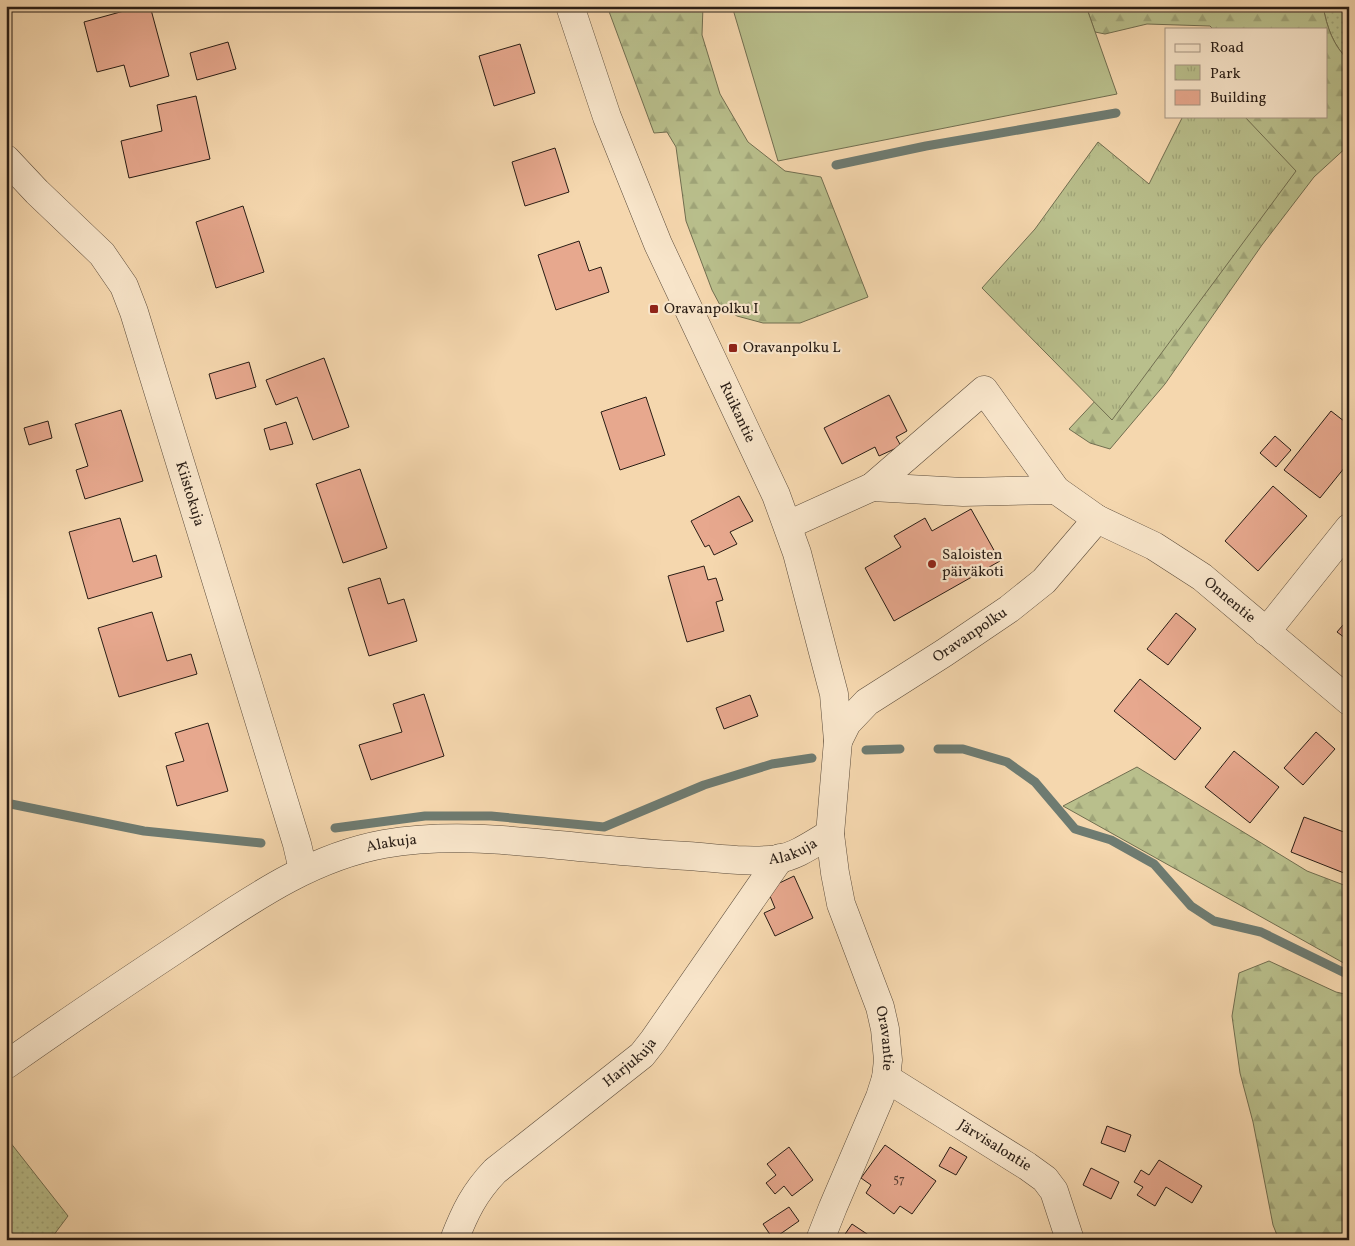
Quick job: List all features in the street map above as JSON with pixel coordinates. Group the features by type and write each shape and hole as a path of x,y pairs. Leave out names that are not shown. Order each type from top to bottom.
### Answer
{"street":[{"name":"Ruikantie","path":"570,6 607,117 658,244 776,495 797,553 834,694 838,741 830,834"},
{"name":"Kiistokuja","path":"6,160 102,254 124,286 137,321 289,816 303,870"},
{"name":"Onnentie","path":"872,487 984,390 1056,490 1097,518 1154,546 1202,577 1349,701"},
{"path":"788,525 872,487 963,492 1056,490"},
{"name":"Oravanpolku","path":"838,741 847,723 867,702 985,626 1044,581 1097,518"},
{"path":"1266,632 1349,528"},
{"name":"Alakuja","path":"6,1064 265,890 303,870 348,853 384,844 452,838 489,838 653,854 756,861 780,858 808,847 830,834"},
{"name":"Oravantie","path":"820,1240 886,1078 888,1060 885,1029 880,1007 841,904 830,834"},
{"name":"Harjukuja","path":"454,1240 464,1215 479,1188 495,1171 642,1055 648,1048 780,858"},
{"name":"Järvisalontie","path":"886,1078 1045,1179 1054,1191 1070,1240"}],"green space":[{"path":"607,6 703,6 702,35 720,94 748,142 785,171 821,177 868,297 800,323 763,323 737,316 720,305 712,290 686,221 676,147 667,132 654,133"},
{"path":"732,6 1086,6 1117,94 778,161"},
{"path":"1086,6 1323,6 1326,22 1332,36 1339,49 1349,61 1349,145 1314,177 1262,245 1165,384 1110,449 1090,443 1069,429 1098,398 1206,118 1328,118 1328,28 1212,28 1210,26 1147,24 1105,34 1095,32"},
{"path":"1323,6 1349,6 1349,61 1339,49 1332,36 1326,22"},
{"path":"1182,118 1246,118 1296,171 1112,420 982,288 1035,229 1098,142 1149,184"},
{"path":"1137,767 1307,871 1349,887 1349,966 1063,806"},
{"path":"1269,961 1336,992 1349,995 1349,1240 1279,1240 1273,1225 1253,1122 1240,1073 1232,1016 1239,973"},
{"path":"6,1137 68,1216 50,1240 6,1240"}],"building":[{"path":"142,6 150,6 169,76 130,87 124,65 97,72 84,22"},
{"path":"228,42 236,69 197,80 190,53"},
{"path":"520,44 535,93 494,106 479,56"},
{"path":"196,96 210,159 129,178 121,141 162,131 157,105"},
{"path":"555,148 569,192 525,206 512,162"},
{"path":"243,206 264,272 216,288 196,222"},
{"path":"579,241 589,271 601,267 609,292 556,310 538,255"},
{"path":"324,358 349,427 313,440 297,397 276,405 266,380"},
{"path":"249,362 256,387 216,399 209,374"},
{"path":"889,395 907,431 896,437 901,446 879,456 875,447 842,464 824,428"},
{"path":"646,397 665,455 620,470 601,412"},
{"path":"121,410 143,481 85,499 76,470 88,466 75,424"},
{"path":"1331,411 1349,425 1349,462 1320,498 1284,470"},
{"path":"48,421 52,438 29,445 24,428"},
{"path":"286,422 293,444 270,450 264,429"},
{"path":"1275,436 1291,450 1276,467 1260,453"},
{"path":"360,469 387,548 343,563 316,484"},
{"path":"1273,486 1307,516 1258,571 1225,541"},
{"path":"739,496 753,521 730,532 737,544 714,555 709,545 705,547 691,521"},
{"name":"Saloisten päiväkoti","path":"971,509 1000,561 894,621 865,568 901,547 894,536 925,518 932,531"},
{"path":"120,518 133,562 156,555 162,577 88,599 69,532"},
{"path":"704,566 708,580 716,578 723,600 716,602 724,631 687,642 668,576"},
{"path":"380,578 388,604 404,599 417,641 369,656 348,588"},
{"path":"152,612 167,661 191,654 197,674 119,697 98,628"},
{"path":"1176,613 1196,629 1168,665 1147,649"},
{"path":"1349,618 1349,641 1337,632"},
{"path":"1140,679 1201,728 1175,760 1114,711"},
{"path":"424,694 444,756 371,780 359,745 402,732 393,704"},
{"path":"750,695 758,716 724,729 716,708"},
{"path":"208,723 228,791 177,806 166,766 184,761 175,733"},
{"path":"1316,732 1335,749 1303,785 1284,768"},
{"path":"1234,751 1279,787 1250,823 1205,787"},
{"path":"1304,817 1349,834 1349,875 1291,852"},
{"path":"794,876 813,918 775,936 764,913 775,908 767,889"},
{"path":"1107,1126 1131,1135 1125,1152 1101,1143"},
{"path":"885,1145 936,1181 912,1214 900,1206 894,1214 866,1193 871,1185 861,1178"},
{"path":"789,1147 813,1180 792,1196 784,1186 775,1194 766,1183 776,1175 767,1164"},
{"path":"950,1147 967,1157 956,1175 939,1166"},
{"path":"1159,1160 1202,1186 1192,1203 1166,1187 1155,1206 1137,1195 1143,1187 1134,1182 1141,1170 1149,1175"},
{"path":"1091,1168 1119,1182 1111,1199 1083,1185"},
{"path":"789,1207 799,1221 773,1239 763,1224"},
{"path":"852,1224 876,1240 841,1240"}],"waterway":[{"path":"836,165 926,146 1116,113"},
{"path":"866,750 900,749"},
{"path":"938,749 963,749 1007,762 1035,782 1075,829 1111,840 1154,864 1191,906 1214,921 1261,932 1349,975"},
{"path":"335,828 425,816 491,816 604,827 704,785 772,764 812,758"},
{"path":"6,803 144,831 261,843"}],"place":[{"name":"Oravanpolku I","path":"654,309"},
{"name":"Oravanpolku L","path":"733,348"},
{"name":"Saloisten päiväkoti","path":"932,564"}]}
